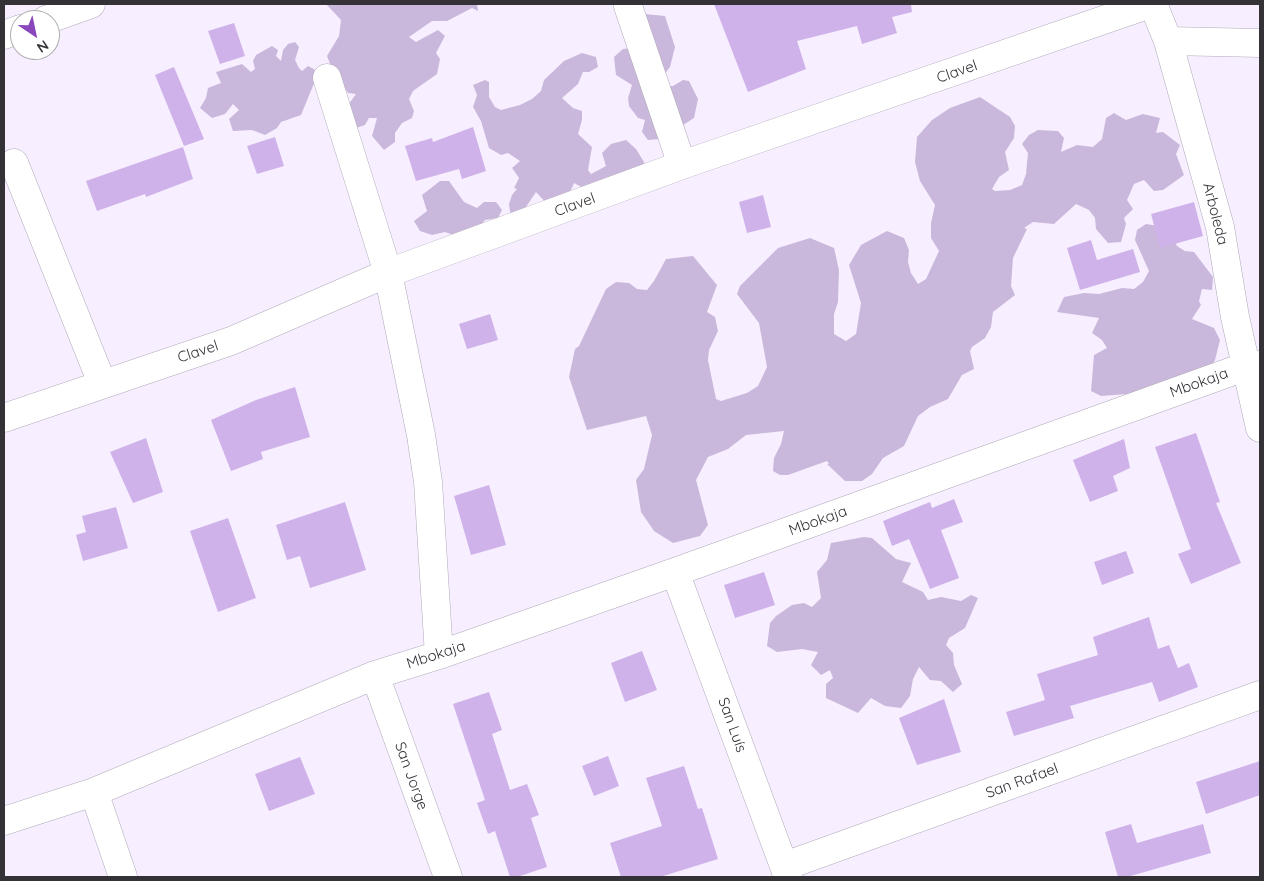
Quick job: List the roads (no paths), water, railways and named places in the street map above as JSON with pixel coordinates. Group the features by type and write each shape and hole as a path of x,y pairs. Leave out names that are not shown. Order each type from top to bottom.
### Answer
{"street":[{"path":"60,15 91,4"},
{"name":"Arboleda","path":"1152,4 1168,41 1220,227 1235,317 1254,365 1260,428"},
{"name":"Clavel","path":"4,418 231,341 388,273 682,165 1152,4"},
{"path":"628,6 682,165"},
{"path":"1168,41 1260,43"},
{"path":"327,78 388,273 422,435 428,482 439,655"},
{"path":"14,163 102,384"},
{"name":"Mbokaja","path":"4,821 94,792 375,675 439,655 675,572 1254,365"},
{"name":"San Luís","path":"675,572 786,872"},
{"name":"San Jorge","path":"375,675 448,877"},
{"name":"San Rafael","path":"786,872 1260,695"},
{"path":"94,792 123,877"}]}
